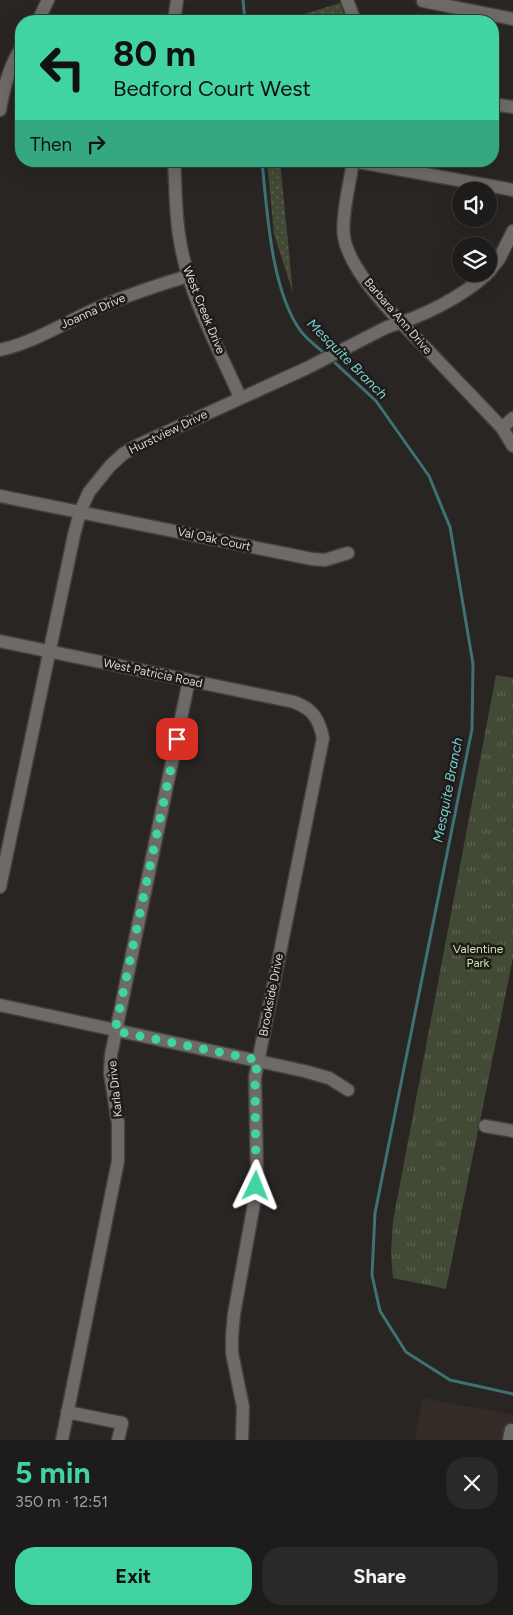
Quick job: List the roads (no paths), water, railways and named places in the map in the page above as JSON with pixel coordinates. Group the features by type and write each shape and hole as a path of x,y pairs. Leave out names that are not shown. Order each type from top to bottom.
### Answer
{"street":[{"path":"41,15 48,0"},
{"path":"175,15 177,0"},
{"path":"347,0 353,15"},
{"path":"423,0 423,2 492,15"},
{"path":"499,16 513,19"},
{"path":"0,110 8,75 15,60"},
{"path":"499,105 513,107"},
{"name":"West Creek Drive","path":"174,167 180,240 188,276 200,308 240,397"},
{"name":"Barbara Ann Drive","path":"352,167 344,223 344,238 360,272 372,290 402,323 502,428 513,446"},
{"path":"386,167 513,190"},
{"name":"Hurstview Drive","path":"497,262 513,231"},
{"name":"Joanna Drive","path":"0,350 17,346 93,310 146,289 188,276"},
{"name":"Hurstview Drive","path":"0,887 48,651 80,512 89,492 110,466 138,445 319,362 387,327 402,323 447,302 475,282"},
{"path":"502,428 513,418"},
{"name":"Val Oak Court","path":"0,496 312,559 325,560 348,553"},
{"name":"West Patricia Road","path":"0,641 294,702 305,706"},
{"name":"Karla Drive","path":"62,1440 118,1161 118,1123 110,1073 115,1031 189,680"},
{"name":"Brookside Drive","path":"242,1440 244,1406 232,1353 232,1336 234,1314 255,1198 257,1173 255,1077 323,738 320,724 314,713 305,706"},
{"path":"0,1005 258,1060 328,1078 348,1090"},
{"path":"485,1126 513,1131"},
{"path":"68,1412 122,1423 118,1440"},
{"path":"509,1440 511,1430 513,1431"}],"waterway":[{"name":"Mesquite Branch","path":"243,0 244,15"},
{"name":"Mesquite Branch","path":"263,167 272,249 283,293 290,313 300,330 325,354"},
{"name":"Mesquite Branch","path":"332,360 376,401 429,476 450,527 473,664 472,729 375,1213 372,1275 380,1311 406,1352 450,1380 513,1394"}],"park label":[{"name":"Valentine Park","path":"478,956"}]}
